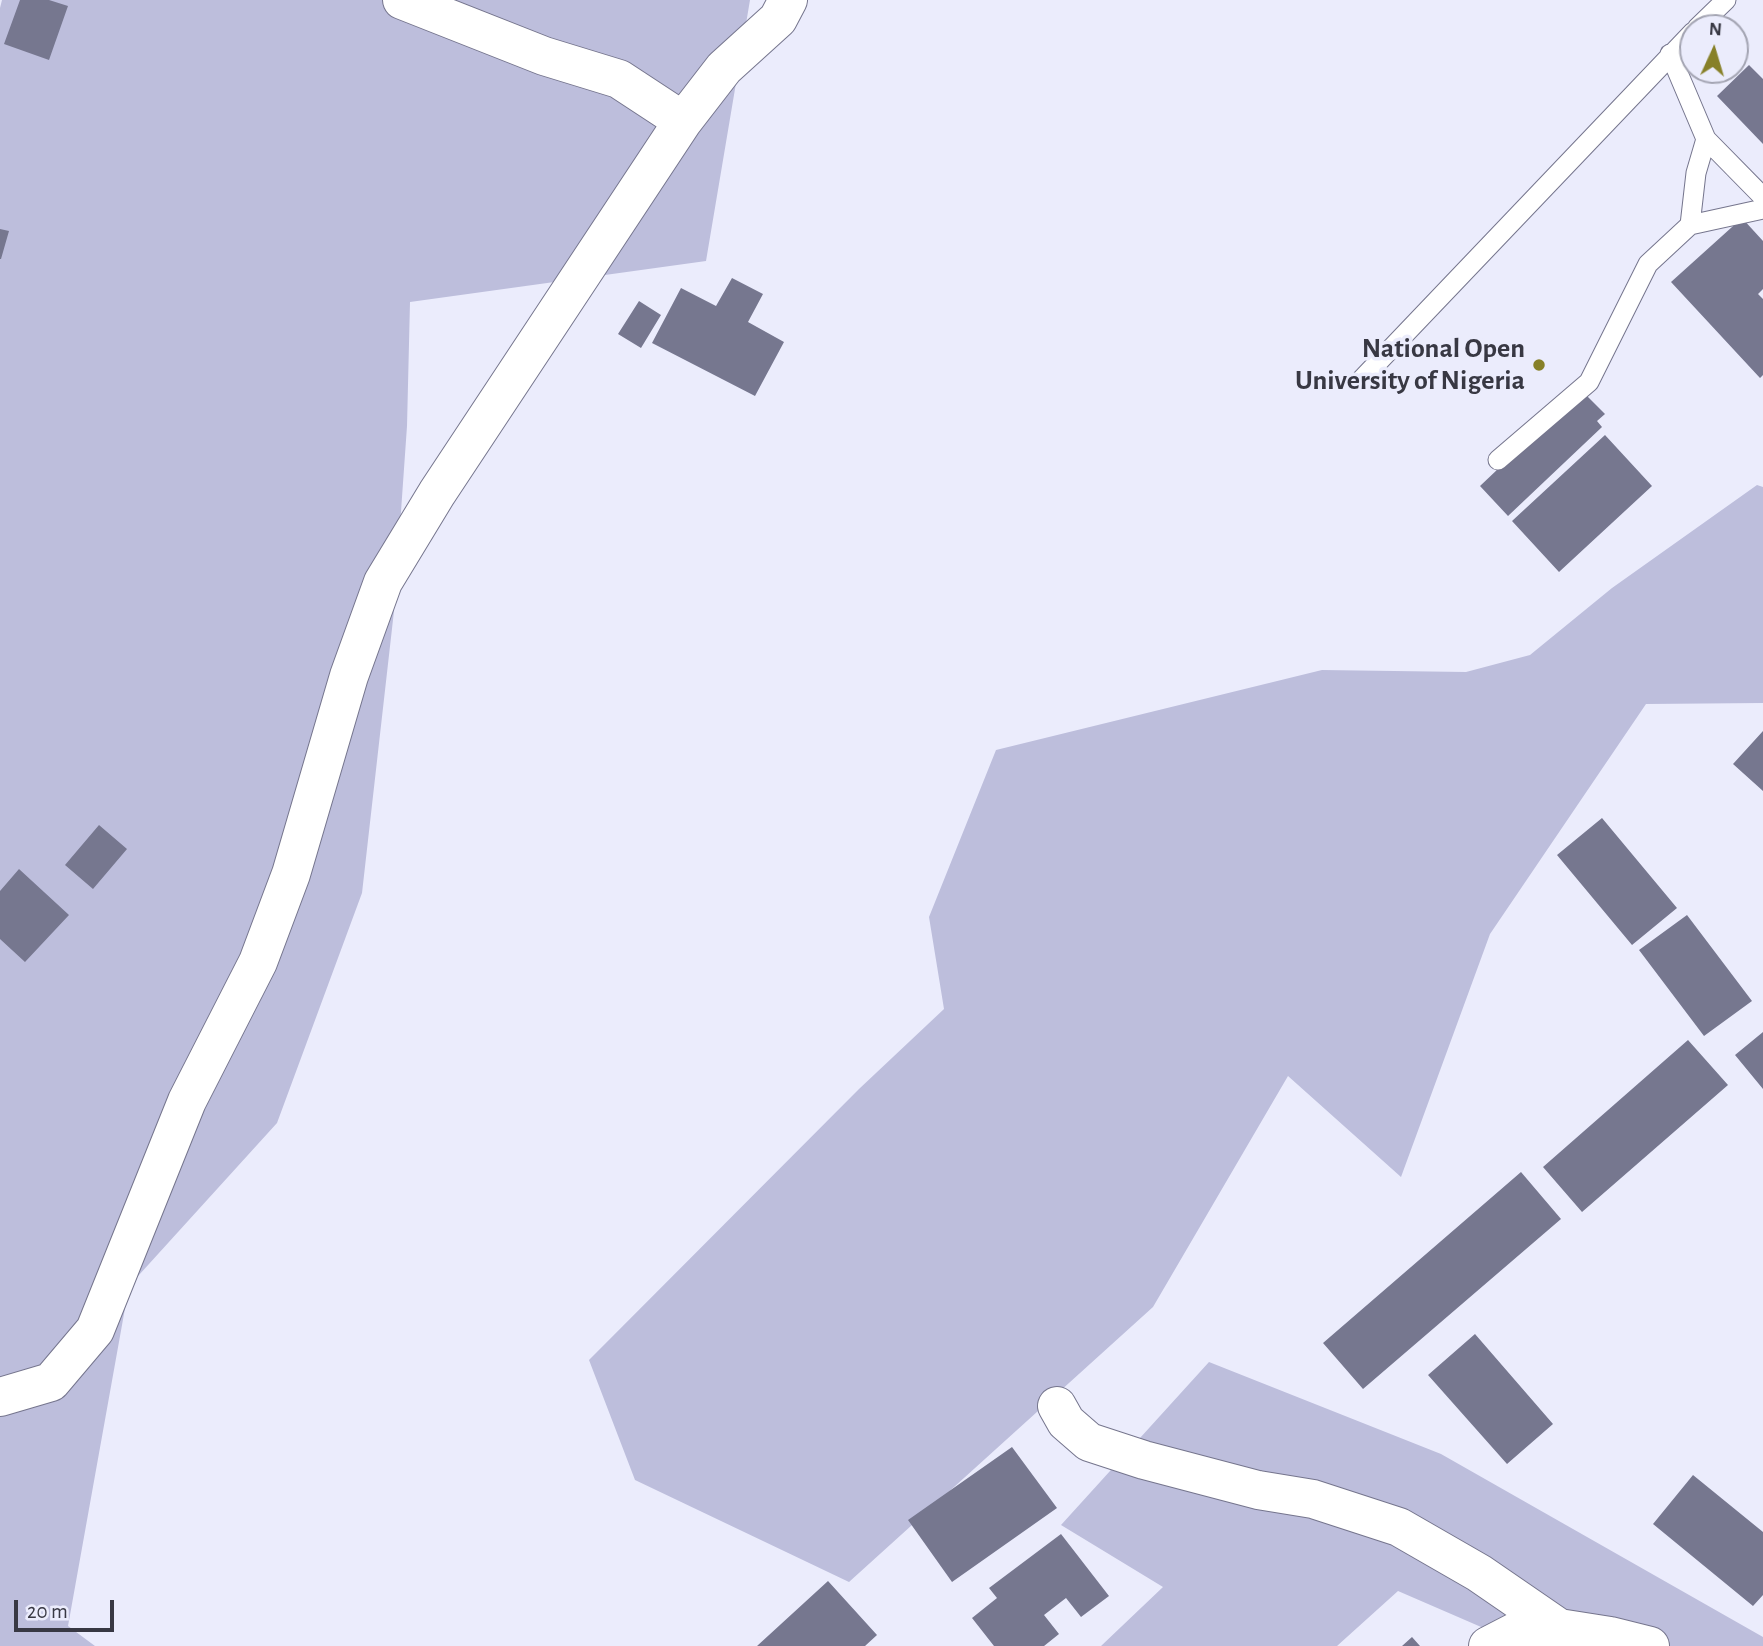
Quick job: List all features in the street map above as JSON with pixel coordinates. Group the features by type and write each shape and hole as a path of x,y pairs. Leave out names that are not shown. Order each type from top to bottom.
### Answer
{"street":[{"path":"402,0 544,56 620,79 683,121"},
{"path":"0,1397 51,1382 95,1330 187,1101 258,962 291,874 349,676 383,582 437,494 683,121 724,68 778,19 788,0"},
{"path":"1057,1406 1066,1422 1089,1442 1144,1460 1258,1490 1313,1499 1399,1527 1479,1573 1566,1637"},
{"path":"1488,1646 1519,1630 1566,1637 1610,1636 1650,1646"}],"lane":[{"path":"1712,14 1726,0"},
{"path":"1362,379 1679,45"},
{"path":"1670,54 1706,139 1763,197"},
{"path":"1690,225 1696,173 1706,139"},
{"path":"1498,460 1589,382 1648,264 1690,225 1763,209"}],"shaded area":[{"path":"2,0 750,0 706,261 410,302 407,426 394,611 362,893 277,1123 129,1286 68,1626 95,1646 0,1646"},
{"path":"1757,485 1763,487 1763,703 1646,704 1490,934 1401,1177 1288,1076 1153,1307 849,1582 635,1480 589,1360 859,1089 944,1009 929,917 996,750 1322,670 1466,672 1530,655 1612,588"},
{"path":"1209,1362 1441,1454 1763,1637 1763,1646 1525,1646 1398,1591 1337,1646 1101,1646 1163,1587 1061,1525"}],"building":[{"path":"20,0 49,0 68,6 49,60 4,44"},
{"path":"1749,65 1763,79 1763,144 1717,96 1729,84 1749,84"},
{"path":"1742,218 1763,241 1763,289 1758,294 1763,299 1763,375 1760,378 1671,282"},
{"path":"0,229 9,231 1,259 0,259"},
{"path":"732,278 763,294 748,322 784,342 755,396 652,343 681,288 716,306"},
{"path":"639,301 661,315 641,348 618,334"},
{"path":"1587,396 1605,414 1597,421 1602,427 1508,516 1480,486 1574,397 1580,403"},
{"path":"1605,435 1652,486 1559,572 1512,521"},
{"path":"1763,731 1763,791 1733,764"},
{"path":"1602,818 1677,908 1632,945 1557,855"},
{"path":"99,825 127,849 93,889 65,865"},
{"path":"19,869 69,915 25,962 0,939 0,891"},
{"path":"1687,915 1752,1001 1704,1036 1639,950"},
{"path":"1763,1032 1763,1089 1735,1055"},
{"path":"1688,1040 1728,1085 1582,1212 1543,1167"},
{"path":"1521,1172 1561,1219 1363,1389 1323,1343"},
{"path":"1475,1334 1553,1424 1507,1464 1428,1375"},
{"path":"1012,1447 1057,1508 952,1582 908,1520"},
{"path":"1693,1475 1763,1532 1763,1595 1753,1606 1653,1524"},
{"path":"1061,1534 1109,1596 1081,1617 1066,1598 1044,1615 1059,1634 1044,1646 994,1646 972,1618 997,1598 989,1588"},
{"path":"828,1581 877,1635 865,1646 757,1646"},
{"path":"1412,1637 1420,1646 1402,1646"}],"place":[{"name":"National Open University of Nigeria","path":"1539,365"}]}
